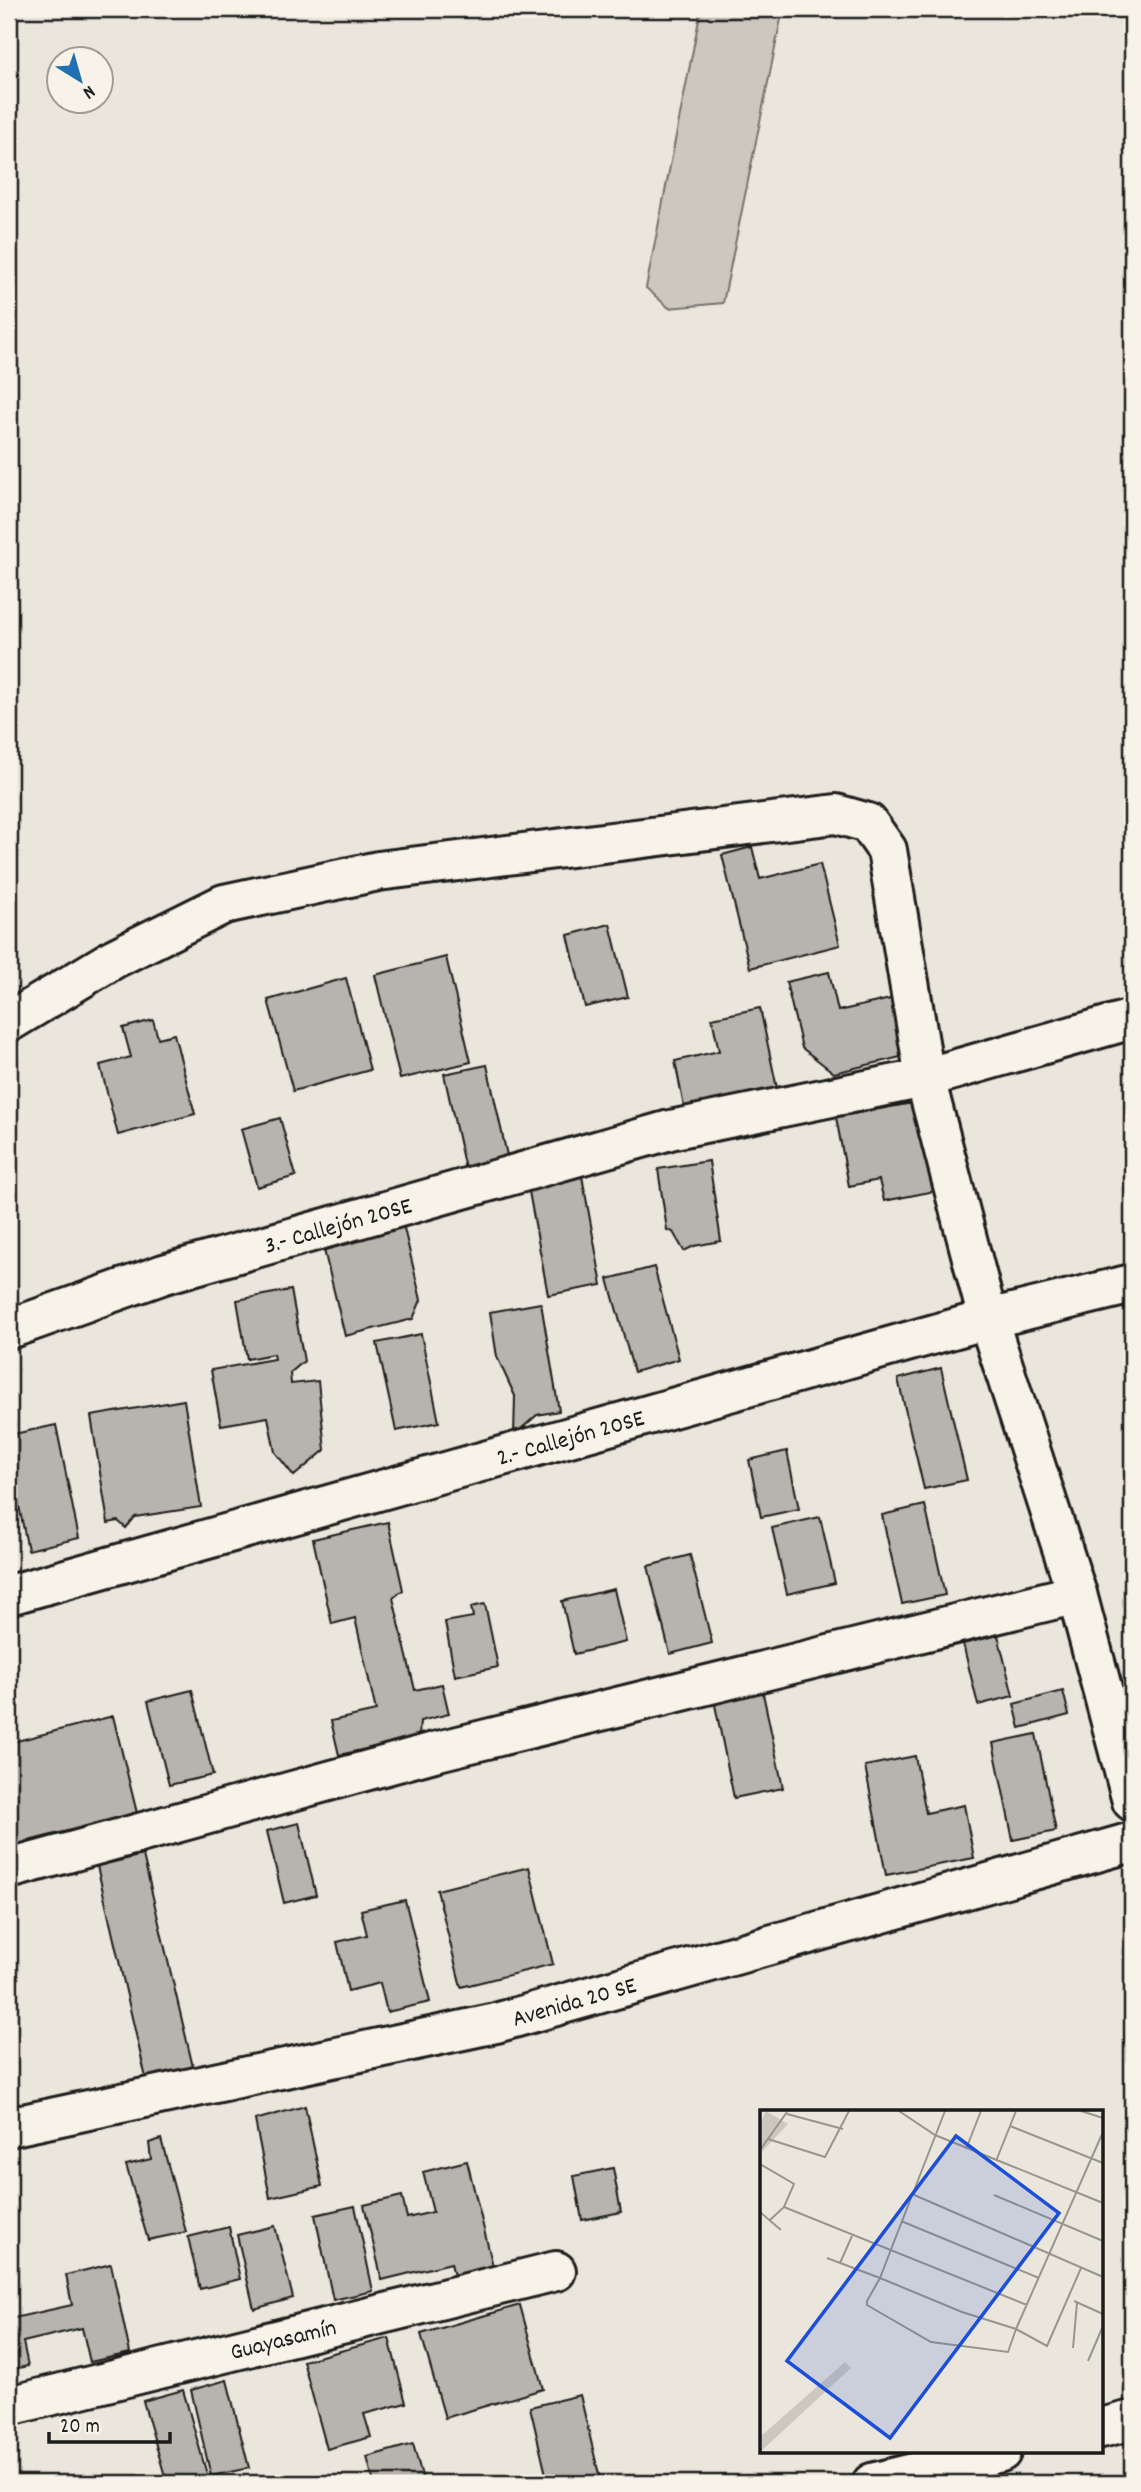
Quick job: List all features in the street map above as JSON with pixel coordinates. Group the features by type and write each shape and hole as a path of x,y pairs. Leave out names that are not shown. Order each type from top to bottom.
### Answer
{"street":[{"path":"9,1022 115,958 224,904 378,872 836,814 867,823 887,850 925,1078 988,1319 1077,1594 1132,1801"},
{"name":"3.- Callejón 20SE","path":"9,1329 164,1274 670,1130 925,1078 1132,1019"},
{"name":"2.- Callejón 20SE","path":"9,1595 988,1319 1132,1284"},
{"path":"9,1869 434,1752 1077,1594"},
{"name":"Avenida 20 SE","path":"9,2127 496,2024 1132,1842"},
{"name":"Guayasamín","path":"9,2406 556,2271"},
{"path":"1102,2428 1132,2420"},
{"path":"872,2483 993,2454"},
{"path":"1002,2454 1009,2483"}],"shaded area":[{"path":"701,9 783,9 723,303 669,308 646,288"}],"building":[{"path":"752,847 760,879 820,864 840,945 750,968 722,855"},
{"path":"610,924 628,997 585,1007 568,935"},
{"path":"446,957 471,1062 400,1079 375,975"},
{"path":"829,972 838,1011 899,997 913,1054 834,1073 802,1048 786,982"},
{"path":"346,978 370,1070 293,1091 268,1000"},
{"path":"760,1008 778,1093 685,1112 675,1061 719,1051 712,1018"},
{"path":"153,1020 158,1038 174,1034 195,1114 118,1135 100,1065 131,1057 123,1028"},
{"path":"487,1065 508,1160 465,1169 444,1074"},
{"path":"918,1102 935,1191 884,1201 879,1180 849,1186 836,1117"},
{"path":"280,1118 296,1176 257,1187 241,1129"},
{"path":"709,1161 721,1241 694,1246 684,1251 673,1232 667,1230 658,1169"},
{"path":"582,1176 602,1285 548,1295 528,1186"},
{"path":"403,1224 421,1300 413,1319 345,1336 324,1250 360,1241 361,1234"},
{"path":"654,1267 679,1359 634,1372 608,1279"},
{"path":"291,1290 304,1361 290,1373 291,1384 318,1381 325,1450 294,1476 275,1452 268,1417 221,1425 211,1370 274,1359 273,1354 247,1359 237,1300"},
{"path":"541,1303 559,1411 537,1415 514,1435 515,1396 497,1357 490,1312"},
{"path":"421,1334 439,1422 396,1431 377,1343"},
{"path":"941,1368 967,1480 924,1489 898,1379"},
{"path":"184,1400 201,1507 135,1517 126,1528 118,1521 108,1523 91,1416"},
{"path":"56,1425 79,1538 28,1550 9,1457 9,1435"},
{"path":"787,1451 799,1509 761,1517 749,1460"},
{"path":"925,1505 945,1595 902,1604 882,1515"},
{"path":"820,1517 835,1583 787,1594 772,1528"},
{"path":"388,1522 403,1590 393,1598 415,1690 442,1684 449,1714 420,1721 419,1737 339,1755 331,1721 376,1711 355,1618 332,1624 313,1539"},
{"path":"690,1555 712,1643 670,1654 648,1566"},
{"path":"614,1589 626,1642 574,1654 562,1601"},
{"path":"485,1604 498,1667 455,1676 445,1622 473,1617 471,1607"},
{"path":"998,1635 1013,1696 978,1705 963,1644"},
{"path":"761,1684 783,1788 734,1798 713,1695"},
{"path":"192,1690 213,1775 169,1785 148,1701"},
{"path":"1063,1691 1069,1715 1020,1728 1014,1704"},
{"path":"113,1716 137,1813 9,1846 9,1743"},
{"path":"1036,1734 1056,1831 1013,1840 993,1743"},
{"path":"915,1756 926,1813 964,1805 974,1858 886,1875 865,1766"},
{"path":"299,1823 316,1895 284,1903 267,1831"},
{"path":"143,1855 193,2067 146,2078 97,1866"},
{"path":"529,1867 553,1964 461,1987 437,1890"},
{"path":"405,1900 430,2002 387,2012 380,1983 348,1991 337,1942 367,1935 361,1910"},
{"path":"305,2106 322,2186 270,2198 255,2120"},
{"path":"161,2139 186,2232 148,2240 126,2165 151,2159 149,2143"},
{"path":"467,2161 493,2266 454,2276 451,2263 382,2280 364,2205 402,2196 407,2218 433,2212 423,2172"},
{"path":"613,2168 621,2212 582,2220 574,2176"},
{"path":"355,2206 373,2291 333,2300 315,2215"},
{"path":"275,2226 293,2298 254,2309 237,2235"},
{"path":"229,2227 240,2279 200,2289 188,2237"},
{"path":"111,2264 130,2353 90,2362 82,2328 23,2342 28,2366 9,2370 9,2319 72,2305 66,2275"},
{"path":"520,2305 543,2389 445,2418 421,2334"},
{"path":"389,2338 406,2403 364,2414 371,2437 327,2449 303,2361"},
{"path":"227,2380 249,2468 211,2476 191,2390"},
{"path":"183,2390 208,2478 190,2483 167,2483 143,2401"},
{"path":"580,2395 601,2483 548,2483 530,2407"},
{"path":"413,2444 424,2483 374,2483 367,2457"}]}
